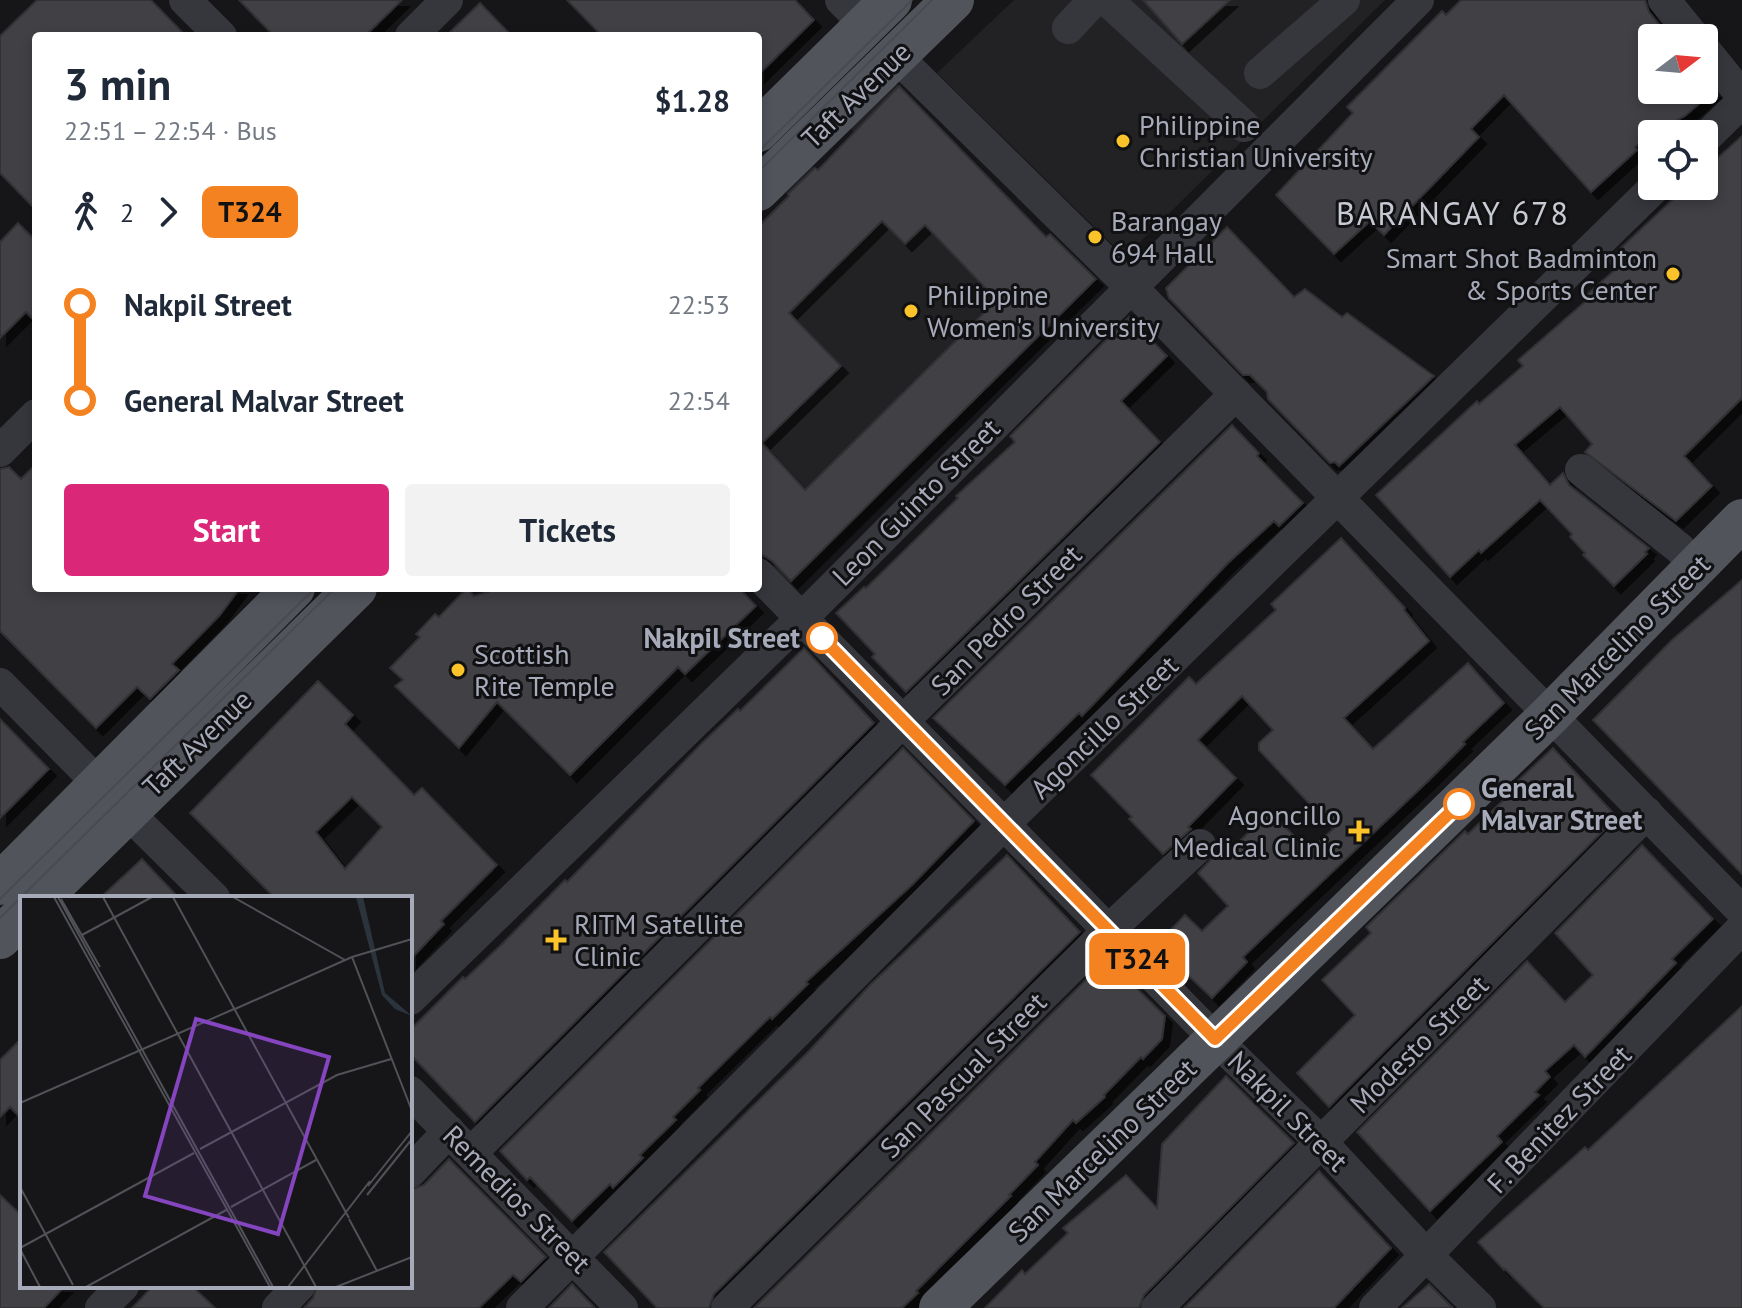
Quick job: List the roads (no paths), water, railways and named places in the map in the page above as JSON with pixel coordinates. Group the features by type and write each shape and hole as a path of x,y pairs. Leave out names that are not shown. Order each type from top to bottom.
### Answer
{"main road":[{"name":"Taft Avenue","path":"762,186 953,0"},
{"name":"Taft Avenue","path":"762,126 866,8"},
{"name":"San Marcelino Street","path":"940,1308 1550,715 1741,523"},
{"name":"Taft Avenue","path":"41,896 113,799 291,592"},
{"name":"Taft Avenue","path":"0,884 113,799 351,592"},
{"path":"0,938 20,918"}],"street":[{"path":"185,0 217,32"},
{"path":"415,32 447,0"},
{"path":"1068,28 1094,0"},
{"path":"1107,0 1244,126"},
{"path":"1260,73 1344,0"},
{"path":"1664,0 1684,24"},
{"name":"Leon Guinto Street","path":"412,997 802,618 1130,286 1398,6"},
{"path":"896,56 1130,286 1742,911"},
{"path":"1718,66 1742,96"},
{"path":"1718,125 1742,102"},
{"name":"Agoncillo Street","path":"522,1308 1005,823 1642,200"},
{"name":"San Pedro Street","path":"412,1171 460,1142 903,721 1236,394"},
{"path":"0,451 32,419"},
{"path":"1581,470 1697,566"},
{"name":"Nakpil Street","path":"762,578 1215,1039 1322,1143 1480,1308"},
{"path":"0,684 212,896"},
{"name":"Modesto Street","path":"1157,1308 1647,813"},
{"name":"San Pascual Street","path":"727,1308 1109,930 1200,845"},
{"name":"F. Benitez Street","path":"1375,1308 1742,928"},
{"name":"Remedios Street","path":"412,1094 622,1308"},
{"path":"101,1308 121,1288"},
{"path":"278,1308 297,1288"}],"tram line":[{"path":"762,148 912,0"},
{"path":"762,168 932,0"},
{"path":"0,899 311,592"},
{"path":"22,896 331,592"},
{"path":"0,918 20,898"}],"place":[{"name":"Philippine Christian University","path":"1123,141"},
{"name":"Barangay 694 Hall","path":"1095,237"},
{"name":"Smart Shot Badminton & Sports Center","path":"1673,274"},
{"name":"Philippine Women's University","path":"911,311"},
{"name":"Nakpil Street","path":"822,638"},
{"name":"Scottish Rite Temple","path":"458,670"},
{"name":"General Malvar Street","path":"1459,804"},
{"name":"Agoncillo Medical Clinic","path":"1359,831"},
{"name":"RITM Satellite Clinic","path":"556,940"}],"district":[{"name":"BARANGAY 678","path":"1453,214"}]}
